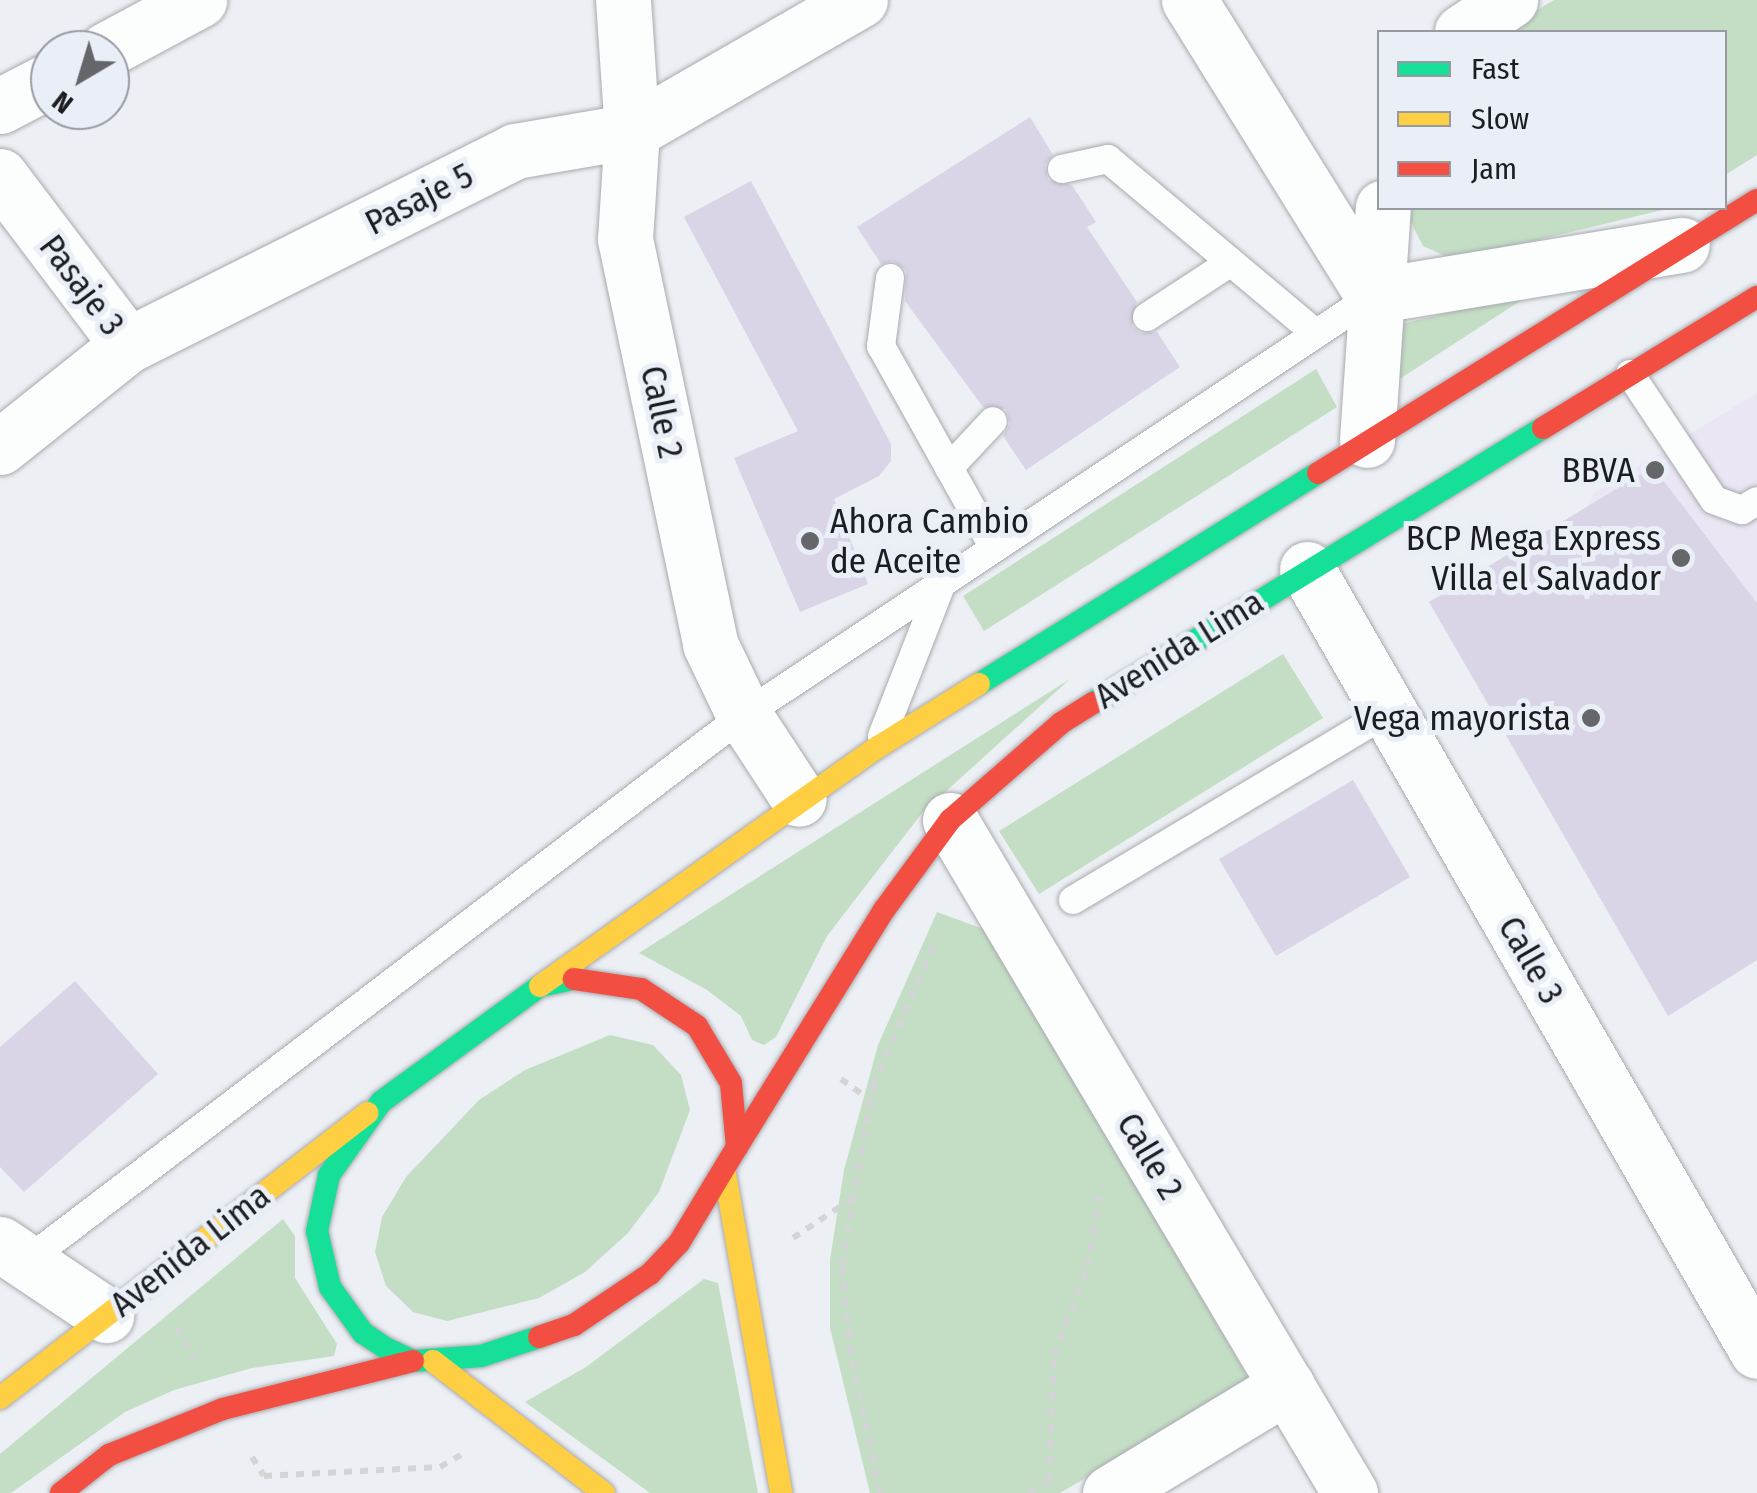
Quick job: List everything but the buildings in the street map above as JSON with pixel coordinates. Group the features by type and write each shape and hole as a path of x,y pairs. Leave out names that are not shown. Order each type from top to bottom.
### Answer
{"main road":[{"path":"540,986 878,747 1757,200"},
{"name":"Avenida Lima","path":"423,1361 529,1344 616,1299 679,1244 884,910 950,820 1061,723 1307,569 1757,298"},
{"path":"540,986 608,980 672,1005 697,1026 731,1082 738,1147"},
{"name":"Avenida Lima","path":"0,1398 381,1102 540,986"},
{"path":"381,1102 329,1174 318,1245 344,1312 363,1333 423,1361 604,1493"},
{"path":"725,1174 782,1493"},
{"path":"61,1493 110,1456 223,1409 423,1361"}],"street":[{"path":"130,37 199,0"},
{"name":"Calle 2","path":"622,0 632,131 625,239 710,644 744,714 800,800"},
{"name":"Pasaje 5","path":"0,447 128,346 516,151 632,131 860,0"},
{"path":"1189,0 1373,296"},
{"path":"0,106 30,90"},
{"name":"Pasaje 3","path":"0,176 128,346"},
{"path":"1367,440 1373,296 1382,210"},
{"path":"1373,296 1682,245"},
{"name":"Calle 3","path":"1307,569 1757,1351"},
{"name":"Calle 2","path":"950,820 1350,1493"},
{"path":"12,1253 106,1315"},
{"path":"1088,1482 1287,1386"}],"lane":[{"path":"1062,169 1108,159 1315,334"},
{"path":"1147,317 1231,262"},
{"path":"890,278 882,346 992,545"},
{"path":"12,1253 744,714 946,575 1373,296"},
{"path":"1630,374 1714,500 1742,510 1757,501"},
{"path":"949,468 993,421"},
{"path":"878,747 946,575"},
{"path":"1074,900 1388,712"}],"path":[{"path":"880,1493 851,1354 842,1265 874,1086 942,924"},
{"path":"1048,1481 1054,1355 1088,1266 1101,1174"},
{"path":"149,1281 223,1409"},
{"path":"1029,1493 1048,1481 1088,1482"}],"shaded area":[{"path":"1757,393 1757,816 1582,517 1594,493"}],"green space":[{"path":"1554,0 1757,0 1757,155 1727,174 1727,30 1504,30"},
{"path":"1405,210 1663,210 1454,260 1423,246"},
{"path":"1534,292 1381,391 1384,328"},
{"path":"1316,369 1337,407 984,631 963,596"},
{"path":"1283,654 1323,718 1039,894 999,831"},
{"path":"1070,679 922,813 827,936 776,1037 764,1045 752,1040 741,1016 707,990 639,953"},
{"path":"937,912 986,930 1251,1382 1060,1493 870,1493 830,1328 830,1260 844,1170 878,1045"},
{"path":"610,1035 653,1045 681,1075 690,1110 659,1192 628,1233 585,1272 539,1298 447,1321 413,1312 386,1286 375,1252 382,1217 406,1177 479,1100 525,1070"},
{"path":"283,1219 295,1236 295,1278 337,1344 334,1356 252,1368 174,1390 125,1412 11,1493 0,1493 0,1454"},
{"path":"704,1279 718,1283 758,1493 650,1493 525,1402 586,1367"}],"traffic: fast":[{"path":"1093,703 1543,428"},
{"path":"979,684 1318,473"},
{"path":"539,1337 481,1356 413,1361 387,1349 363,1333 330,1287 317,1231 329,1175 381,1102 540,986 574,979"}],"traffic: slow":[{"path":"540,986 878,747 979,684"},
{"path":"0,1398 367,1113"},
{"path":"725,1174 781,1493"},
{"path":"433,1361 604,1493"}],"traffic: jam":[{"path":"1318,473 1757,200"},
{"path":"1543,428 1757,297"},
{"path":"737,1147 884,910 950,820 1061,723 1093,703"},
{"path":"539,1337 574,1325 650,1274 679,1243 737,1147 731,1083 697,1026 641,989 574,979"},
{"path":"61,1493 109,1455 223,1409 413,1361"}],"place":[{"name":"BBVA","path":"1655,470"},
{"name":"Ahora Cambio de Aceite","path":"810,541"},
{"name":"BCP Mega Express Villa el Salvador","path":"1681,558"},
{"name":"Vega mayorista","path":"1591,718"}]}
